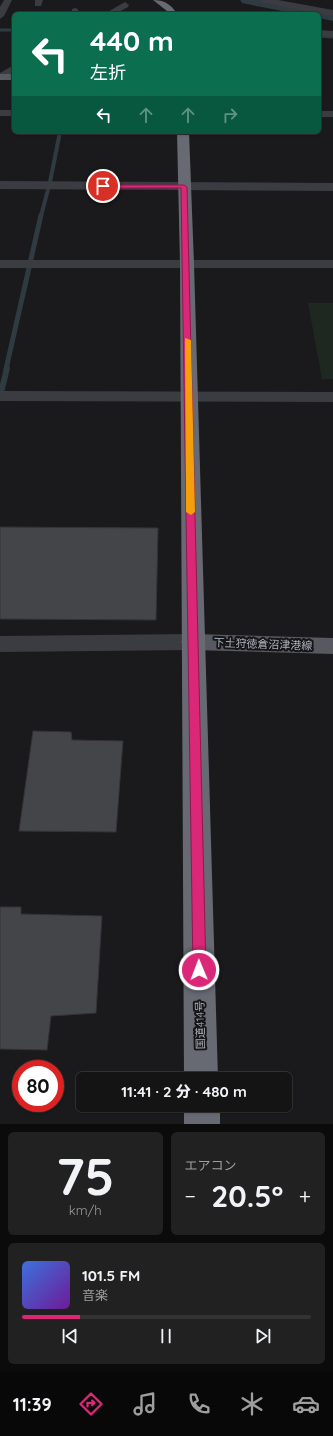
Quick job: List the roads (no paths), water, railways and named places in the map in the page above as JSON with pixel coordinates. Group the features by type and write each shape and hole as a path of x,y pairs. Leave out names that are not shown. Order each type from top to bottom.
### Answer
{"highway":[{"path":"157,0 172,12"},
{"name":"国道414号","path":"183,134 187,264 188,397 202,1072"},
{"path":"202,1112 202,1124"}],"main road":[{"path":"0,77 12,77"},
{"name":"下土狩徳倉沼津港線","path":"193,642 333,646"}],"street":[{"path":"0,16 8,0"},
{"path":"264,0 311,12 333,12"},
{"path":"112,12 125,5"},
{"path":"321,33 333,34"},
{"path":"321,38 333,39"},
{"path":"0,77 12,69"},
{"path":"0,113 12,113"},
{"path":"321,114 333,114"},
{"path":"0,185 333,187"},
{"path":"0,264 333,264"},
{"path":"0,396 333,397"},
{"path":"0,644 193,642"}],"waterway":[{"path":"247,0 312,12"},
{"path":"321,14 333,16"},
{"path":"0,30 12,30"},
{"path":"321,36 333,37"},
{"path":"41,216 50,182 60,134"},
{"path":"6,369 41,215"},
{"path":"0,397 7,368"}]}
